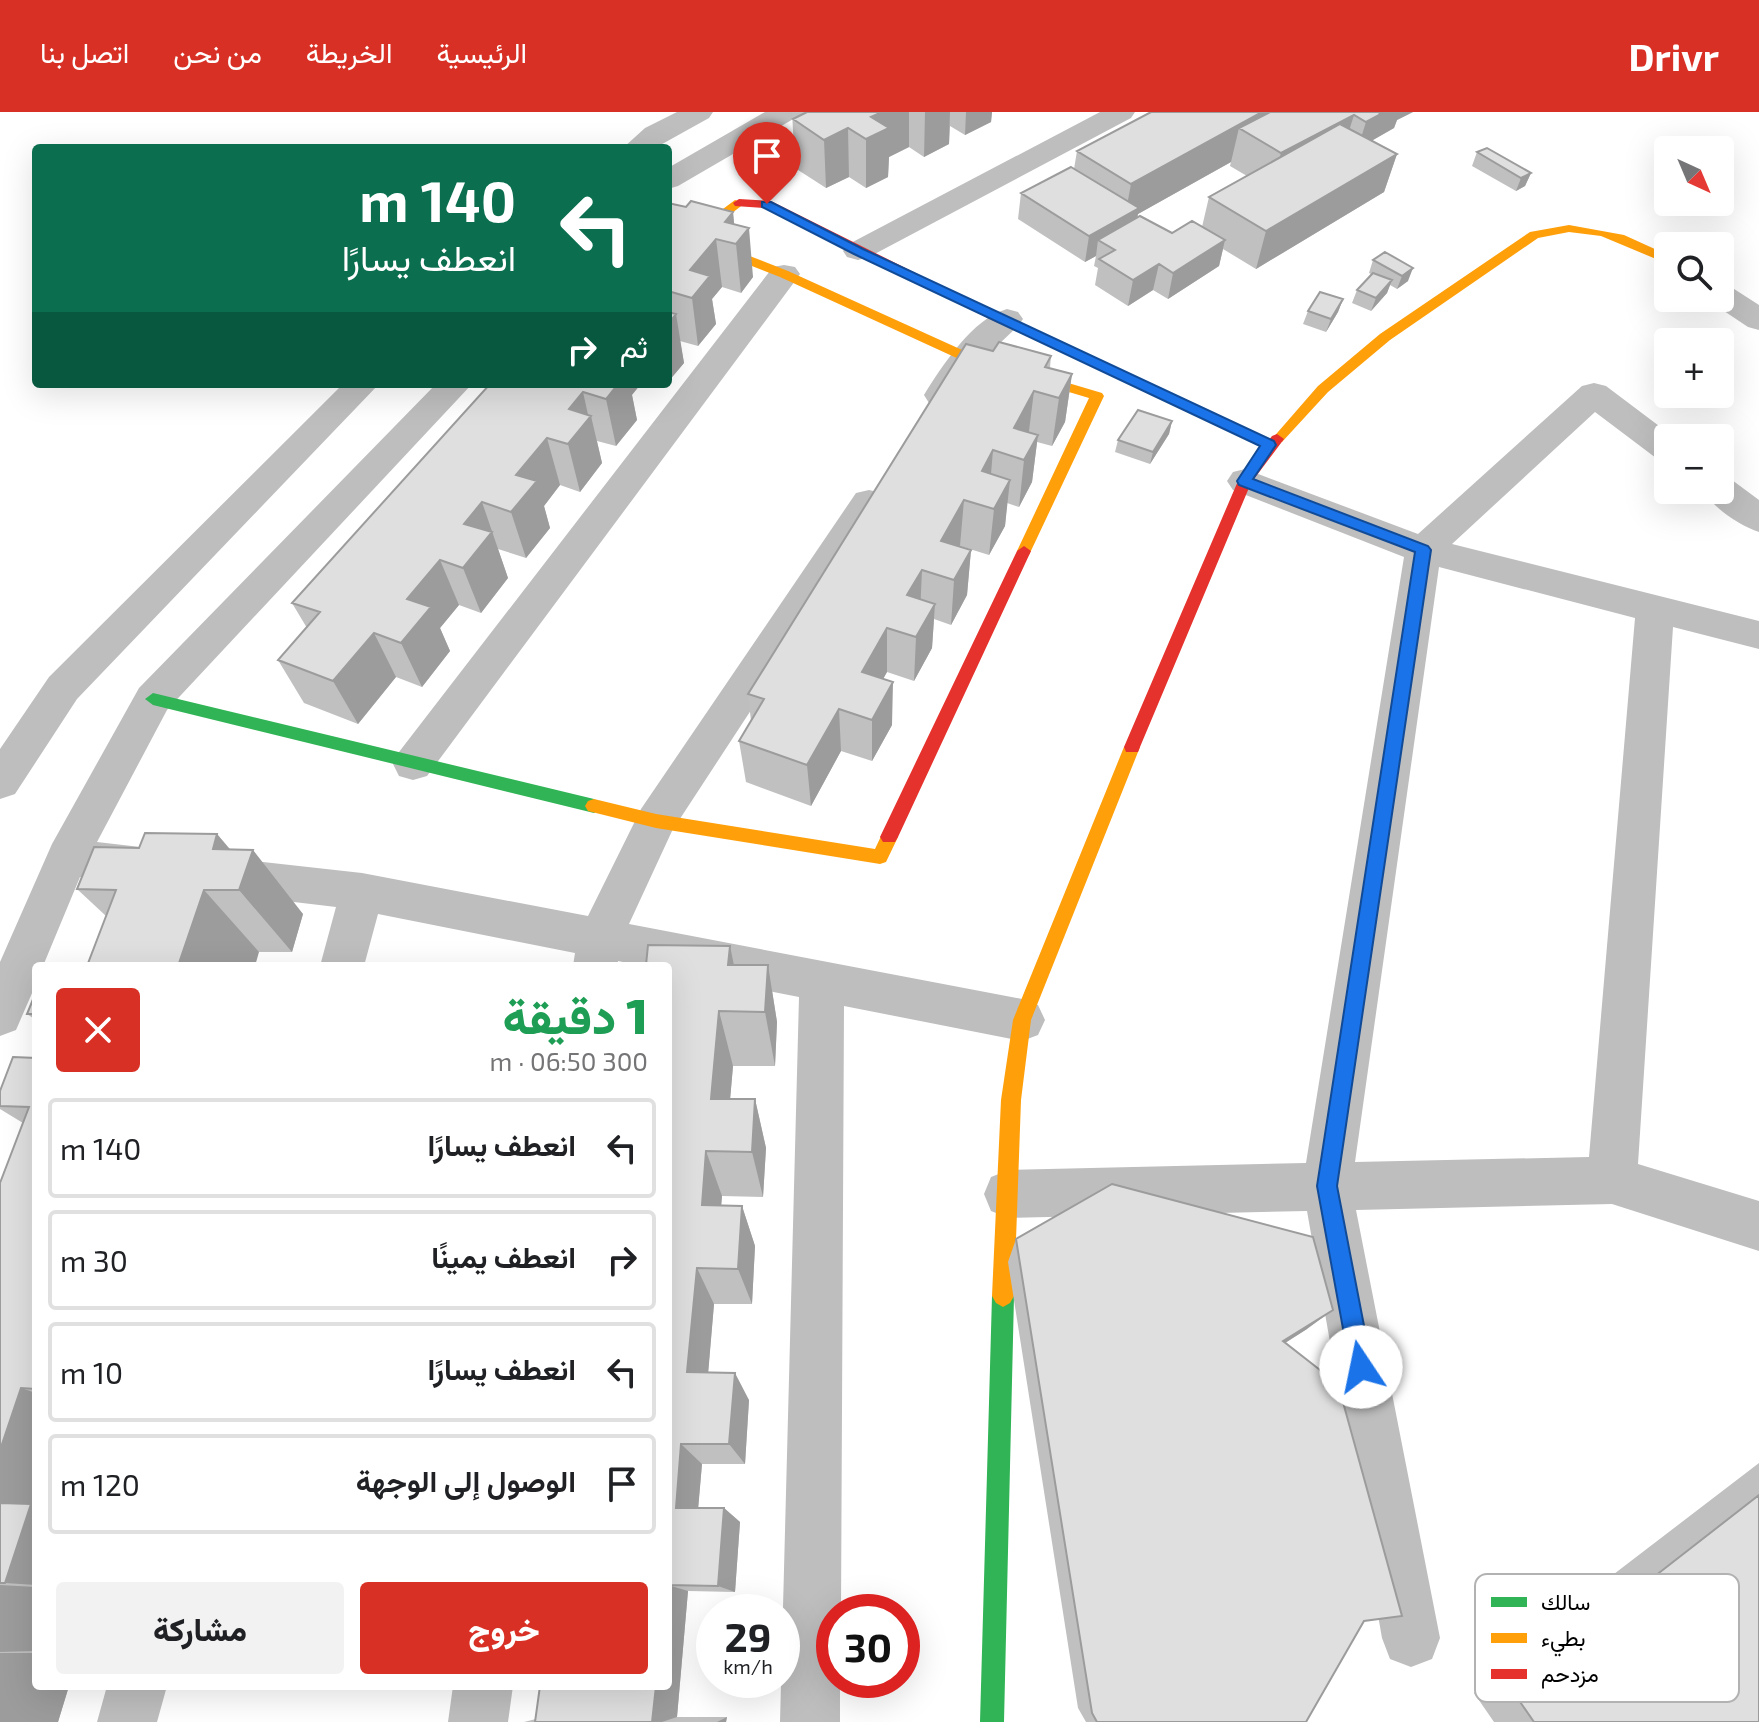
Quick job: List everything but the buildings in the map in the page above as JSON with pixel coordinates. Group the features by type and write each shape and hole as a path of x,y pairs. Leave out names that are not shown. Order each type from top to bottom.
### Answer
{"street":[{"path":"642,144 655,134 699,112"},
{"path":"672,178 785,112"},
{"path":"858,251 1121,112"},
{"path":"153,699 656,821 880,857 1097,396 966,357 784,274 692,238 737,203 767,204 858,251 1269,445"},
{"path":"992,1722 997,1461 1011,1100 1022,1020 1139,728 1245,481 1269,445 1332,380 1452,289 1540,232 1589,228 1639,243 1654,252"},
{"path":"413,764 784,274"},
{"path":"1734,303 1759,320"},
{"path":"922,423 966,357 1007,319"},
{"path":"0,782 63,688 358,388"},
{"path":"0,1015 67,857 153,699 451,388"},
{"path":"1411,1638 1327,1186 1423,550 1594,394 1654,439"},
{"path":"598,952 656,821 887,476"},
{"path":"1245,481 1423,550 1759,635"},
{"path":"1734,500 1759,519"},
{"path":"1612,1180 1655,609"},
{"path":"67,857 362,892 598,952 822,981 1022,1020"},
{"path":"343,962 362,892"},
{"path":"810,1722 822,981"},
{"path":"1009,1194 1612,1180 1759,1226"},
{"path":"127,1722 136,1690"},
{"path":"478,1722 482,1690"}],"traffic: fast":[{"path":"153,699 594,806"},
{"path":"992,1722 1003,1296"}],"traffic: slow":[{"path":"739,203 692,238 784,274 966,357 1097,396 1024,551"},
{"path":"1277,439 1323,389 1385,337 1534,235 1551,230 1586,229 1603,232 1654,253"},
{"path":"1003,320 1269,445"},
{"path":"1003,1296 1011,1100 1022,1020 1132,747"},
{"path":"594,806 656,821 880,857 889,837"}],"traffic: jam":[{"path":"739,203 767,204 1003,320"},
{"path":"1132,747 1245,481 1277,439"},
{"path":"889,837 1024,551"}],"route":[{"path":"767,204 858,251 1269,445 1245,481 1423,550 1327,1186 1361,1367"}]}
